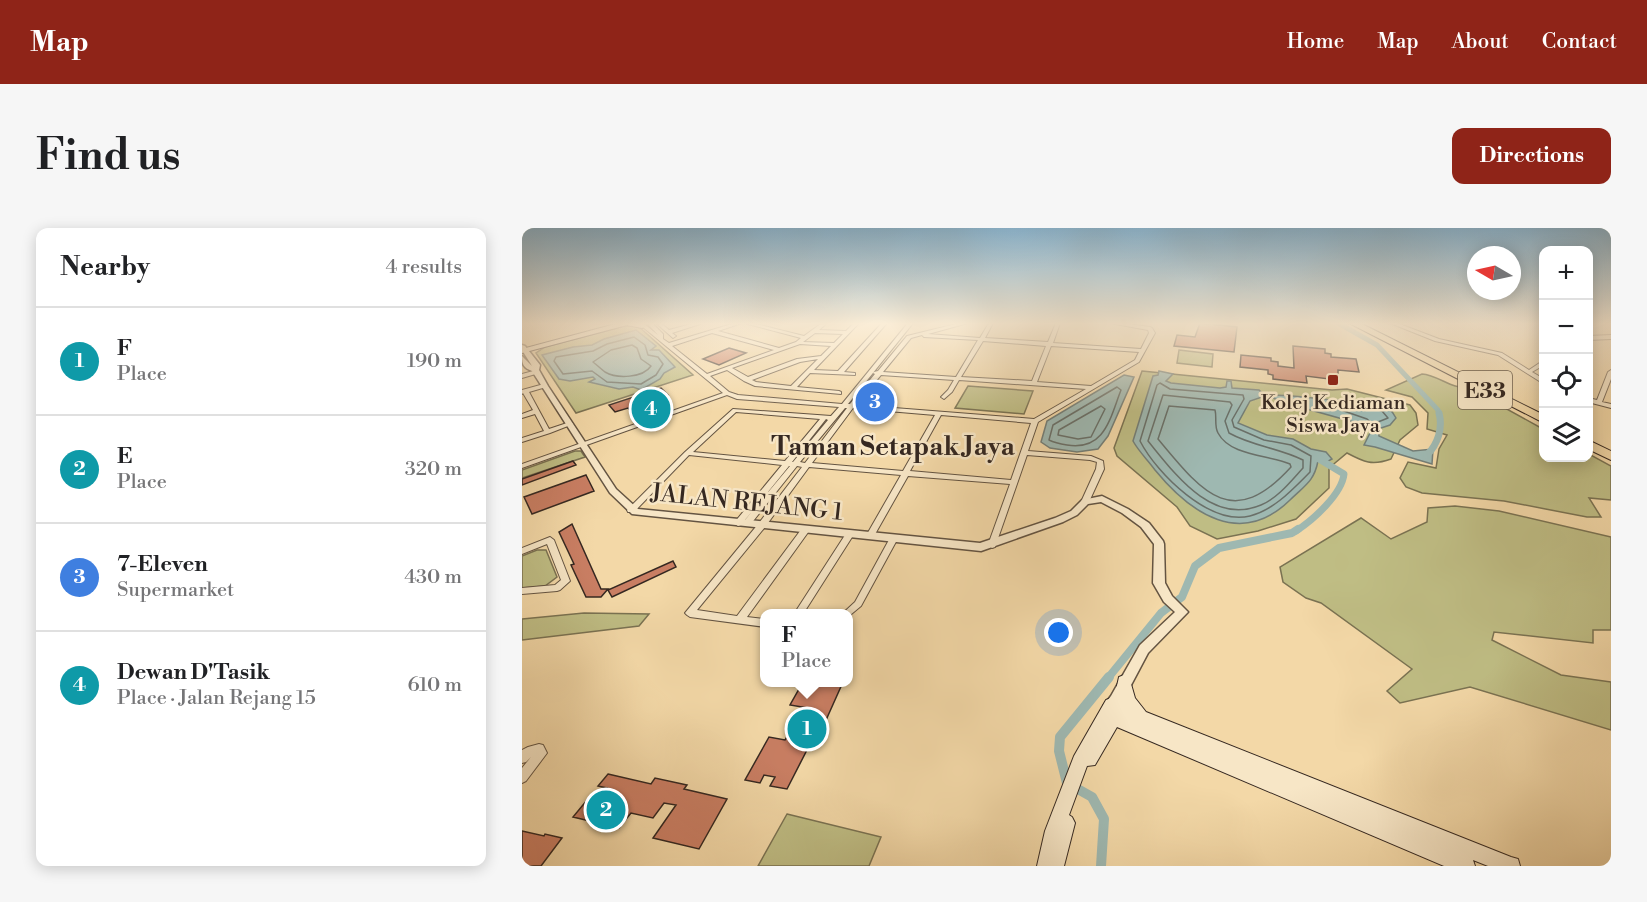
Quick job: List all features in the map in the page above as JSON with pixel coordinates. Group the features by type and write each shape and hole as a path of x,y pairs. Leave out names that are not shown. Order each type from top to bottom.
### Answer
{"highway":[{"name":"E33","path":"1419,353 1539,417"},
{"name":"E33","path":"1420,353 1539,412"},
{"path":"1593,441 1611,450"},
{"path":"1593,447 1611,456"}],"main road":[{"path":"1124,681 1125,695 1142,724 1511,866"},
{"path":"1112,709 1466,866"},
{"path":"1074,788 1101,740 1112,709"},
{"path":"1053,864 1082,756 1112,709"},
{"path":"1101,740 1142,724"}],"street":[{"name":"JALAN REJANG 1","path":"524,353 528,367 536,371 613,491 635,512 981,547 992,545"},
{"path":"678,353 727,393 737,397 1035,420 1137,361 1142,353"},
{"path":"706,376 773,353"},
{"path":"792,388 827,353"},
{"path":"840,373 858,353"},
{"path":"743,523 828,418 842,406 886,353"},
{"path":"760,621 690,613 896,353"},
{"path":"944,397 972,353"},
{"path":"1034,384 1046,353"},
{"path":"1494,353 1539,379"},
{"path":"746,380 799,360 823,357"},
{"path":"1529,372 1539,365"},
{"path":"729,369 755,384 839,393"},
{"path":"522,376 536,371"},
{"path":"809,371 853,374"},
{"path":"870,372 1091,387"},
{"path":"1599,403 1611,372"},
{"path":"544,386 524,392 548,432"},
{"path":"522,466 727,393"},
{"path":"1593,401 1611,406"},
{"path":"631,510 687,453 735,410 828,418"},
{"path":"522,416 536,411"},
{"path":"870,536 939,414"},
{"path":"992,545 1035,420"},
{"path":"522,440 570,424"},
{"path":"687,453 790,464 1013,482"},
{"path":"992,545 1074,513 1087,497 1100,469 1100,461 1091,458 1023,453"},
{"path":"1087,497 1102,499 1145,525 1159,544 1159,583 1168,599 1180,608 1181,614 1144,649 1124,681 1112,709"},
{"path":"740,619 806,529"},
{"path":"801,609 850,534"},
{"path":"852,609 858,604 894,538"},
{"path":"522,551 550,540 566,581 557,588 522,591"},
{"path":"522,758 533,749 538,749 541,753 522,777"}],"shaded area":[{"path":"536,353 668,353 693,375 576,413"},
{"path":"1179,353 1213,354 1212,367 1177,363"},
{"path":"1142,371 1332,390 1347,389 1410,405 1416,413 1418,425 1400,440 1391,459 1368,462 1347,453 1329,468 1329,488 1296,519 1258,531 1217,539 1190,526 1177,507 1117,456 1114,448"},
{"path":"1422,374 1456,386 1467,387 1539,427 1539,462 1593,462 1593,456 1611,466 1611,500 1589,498 1601,517 1587,517 1504,501 1422,493 1406,487 1400,478 1408,462 1436,468 1439,449 1447,435 1427,429 1428,413 1412,397 1386,390"},
{"path":"968,386 1033,391 1024,414 955,408"},
{"path":"575,451 581,451 585,457 522,478 522,470"},
{"path":"1455,506 1499,511 1611,537 1611,630 1593,630 1593,643 1494,632 1492,640 1561,675 1611,682 1611,730 1470,687 1400,703 1387,691 1412,669 1321,603 1306,598 1283,582 1280,567 1361,518 1391,539 1427,522 1428,508"},
{"path":"537,550 546,550 557,577 545,586 522,588 522,556"},
{"path":"584,613 649,614 639,626 522,640 522,619"},
{"path":"787,814 881,837 869,866 758,866"}],"water":[{"path":"551,353 662,353 675,367 641,390 633,387 619,389 589,382 595,379 593,377 570,381 559,379 542,355"},
{"path":"1159,371 1173,374 1166,381 1171,383 1220,388 1226,387 1227,381 1231,381 1232,388 1259,390 1265,396 1250,401 1238,423 1267,435 1293,439 1311,449 1326,452 1332,459 1325,463 1318,461 1311,479 1272,514 1253,522 1235,523 1218,520 1184,500 1155,470 1133,441 1153,376 1158,375"},
{"path":"1124,375 1134,377 1108,436 1098,449 1077,452 1050,448 1041,442 1047,421"},
{"path":"1271,395 1332,400 1367,400 1384,405 1396,418 1390,425 1378,429 1379,436 1413,451 1433,449 1432,464 1364,445 1371,431 1364,425 1282,402"}],"building":[{"path":"718,353 746,353 719,365 703,359"},
{"path":"1293,353 1325,353 1331,354 1331,357 1356,359 1359,372 1338,370 1338,376 1329,375 1329,379 1306,376 1307,383 1273,379 1273,375 1268,374 1268,370 1240,367 1241,355 1271,358 1271,361 1278,362 1278,366 1294,368"},
{"path":"661,388 668,395 660,397 669,406 638,418 628,408 615,412 609,405"},
{"path":"573,461 576,465 522,485 522,479"},
{"path":"586,475 594,491 532,514 524,497"},
{"path":"572,524 601,589 608,589 601,597 586,597 571,565 574,564 559,532"},
{"path":"673,561 676,567 612,597 608,590"},
{"path":"800,687 841,687 814,747 809,746 787,789 770,786 775,777 764,775 760,783 745,780 769,737 785,740 793,726 788,725 791,719 809,719 814,709 790,705"},
{"path":"608,774 651,784 655,778 687,785 684,789 727,799 699,849 653,838 676,805 664,803 653,818 631,813 619,828 573,817 587,800 596,802 607,788 598,786"},
{"path":"522,831 562,838 541,866 522,866"}],"waterway":[{"path":"1384,353 1438,410 1439,415"},
{"path":"1427,455 1439,436 1439,413"},
{"path":"1296,531 1326,506 1342,482 1344,474 1319,459"},
{"path":"1108,678 1161,613 1182,597 1195,566 1219,548 1292,533 1298,529"},
{"path":"1101,866 1104,819 1092,797 1067,783 1059,751 1060,737 1109,677"}],"place":[{"name":"Kolej Kediaman Siswa Jaya","path":"1333,380"},
{"name":"7-Eleven","path":"875,402"},
{"name":"Dewan D'Tasik","path":"651,409"},
{"name":"F","path":"807,729"},
{"name":"E","path":"606,810"}],"district":[{"name":"Taman Setapak Jaya","path":"893,446"}]}
